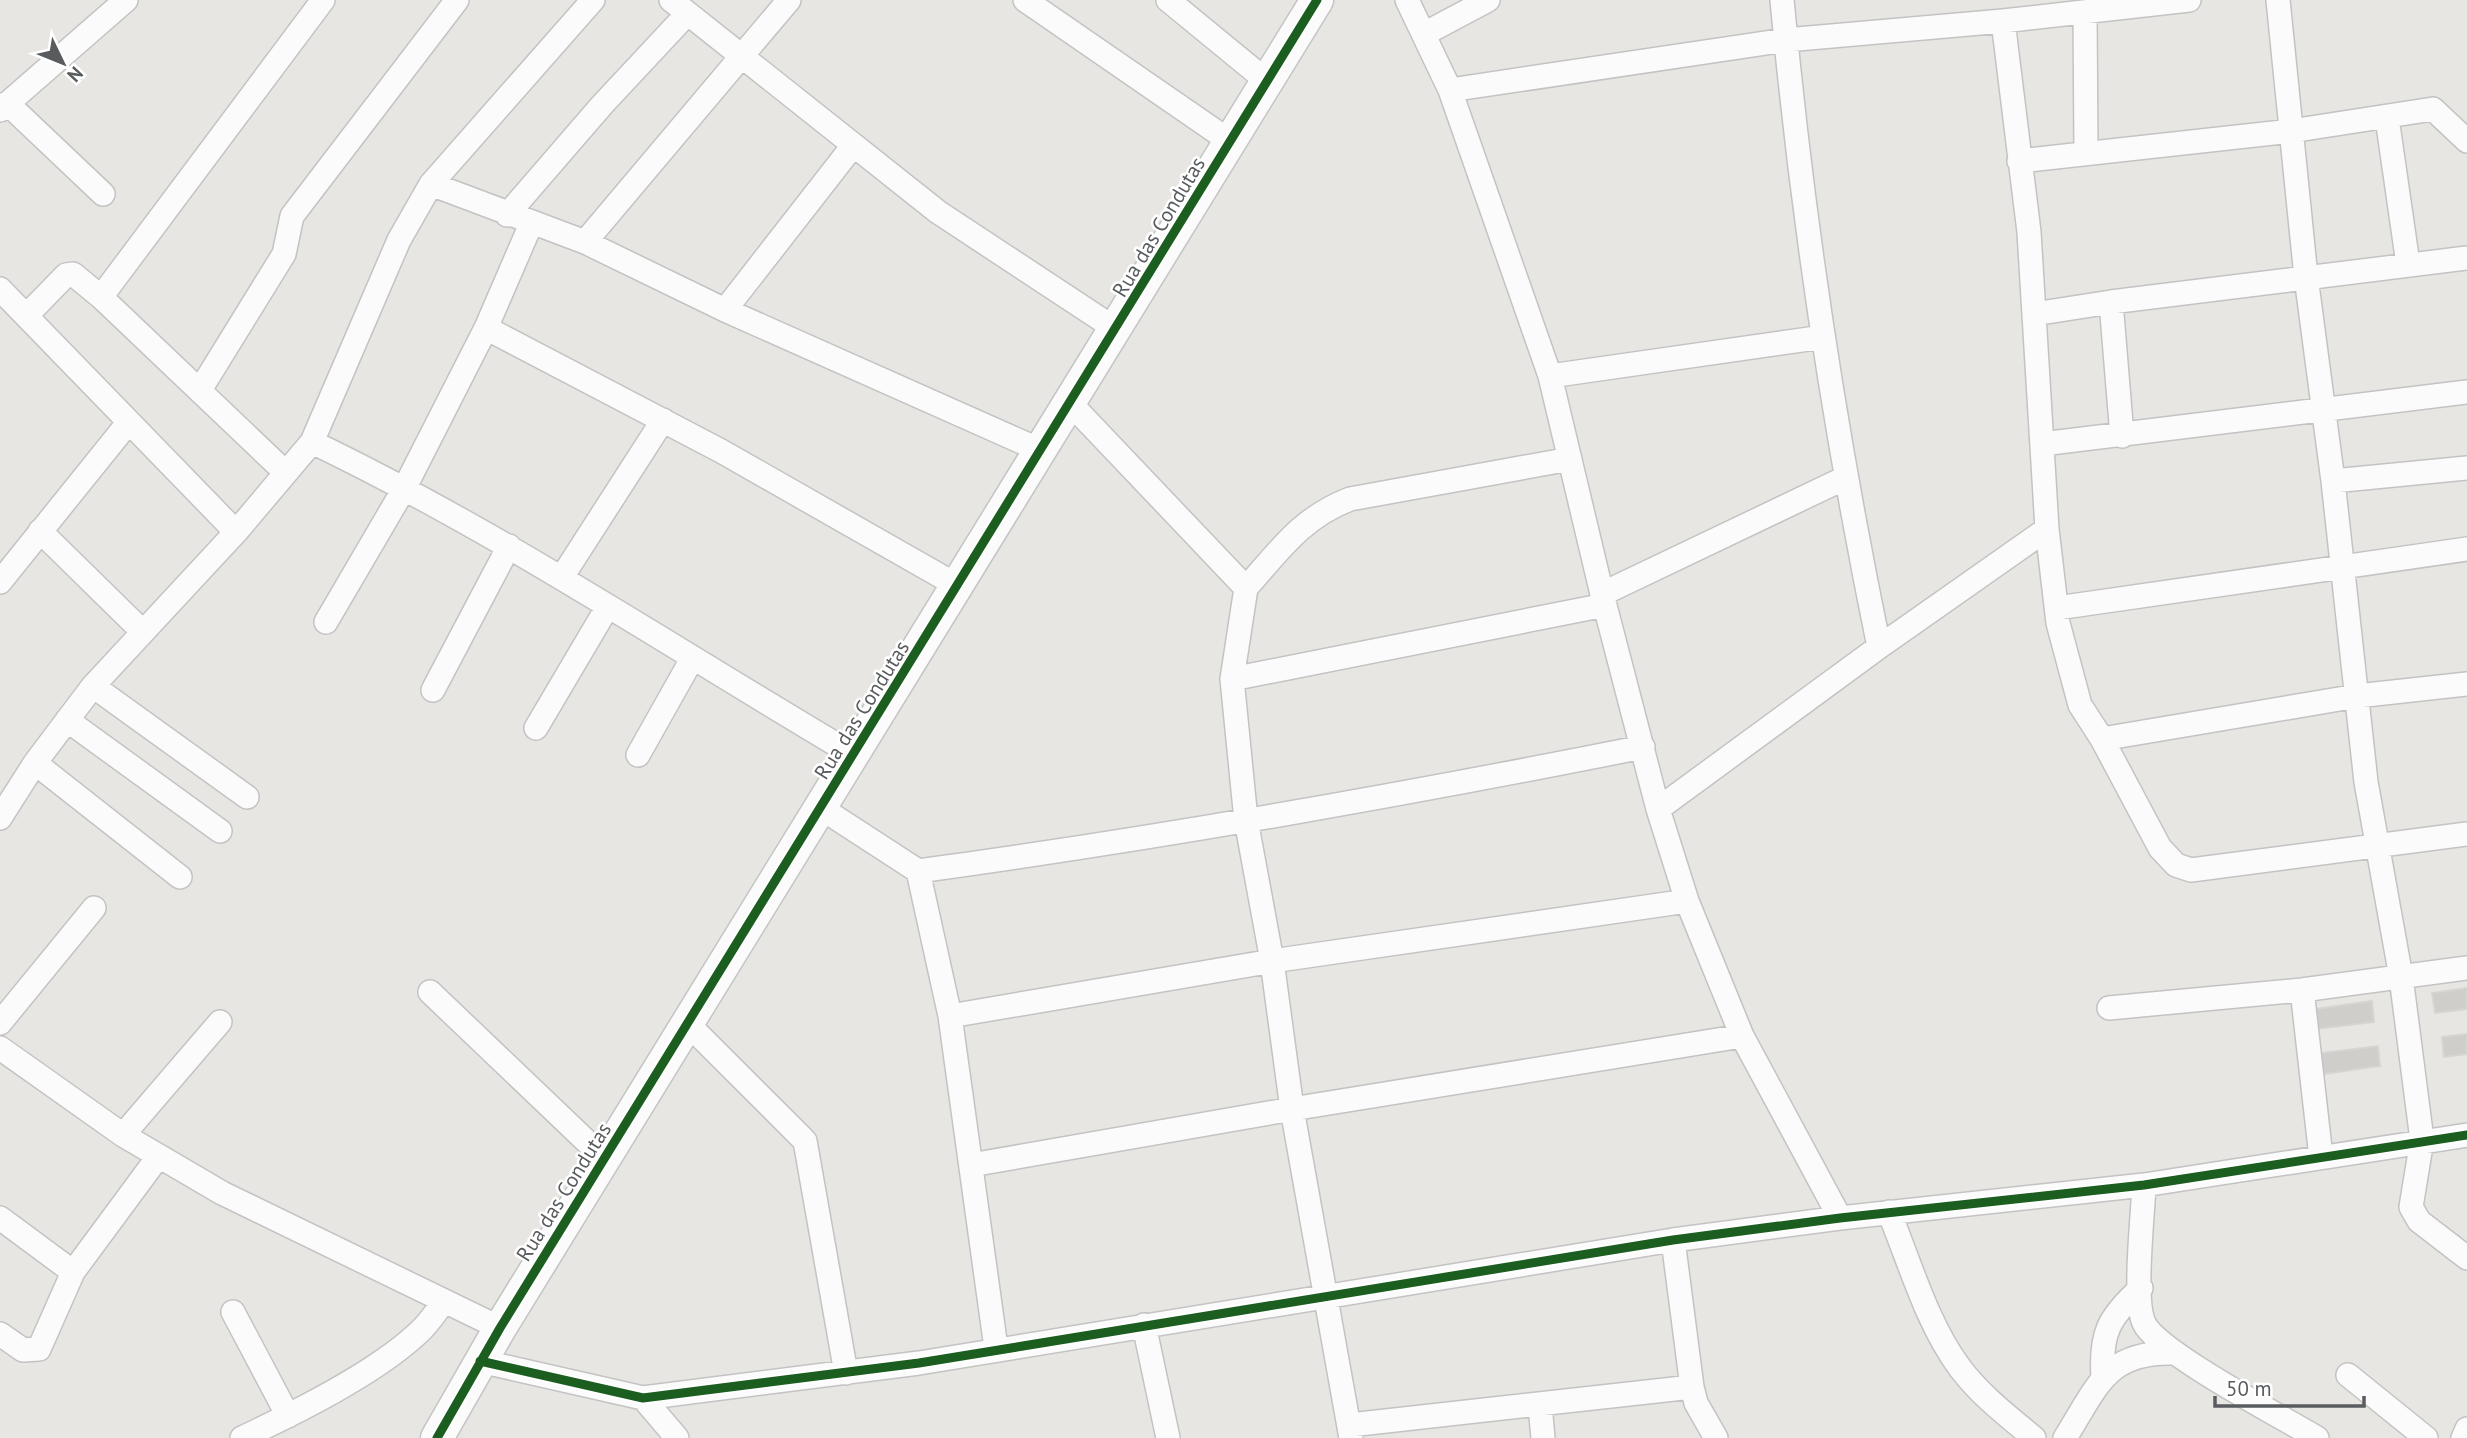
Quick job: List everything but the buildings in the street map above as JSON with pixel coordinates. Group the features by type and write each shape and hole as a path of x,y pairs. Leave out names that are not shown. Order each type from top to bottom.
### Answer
{"street":[{"path":"103,194 3,106 126,0"},
{"path":"101,297 323,0"},
{"path":"200,390 284,254 289,220 457,0"},
{"path":"0,818 35,763 93,686 236,532 312,442 399,240 431,184 593,0"},
{"path":"585,242 789,0"},
{"path":"1025,0 1231,142"},
{"path":"1168,0 1268,82"},
{"name":"Rua das Condutas","path":"437,1438 500,1328 1071,404 1317,0"},
{"path":"1407,0 1450,90 1550,376 1658,809 1687,901 1742,1036 1840,1218"},
{"path":"1424,34 1488,0"},
{"path":"1782,0 1823,337 1845,478 1879,647"},
{"path":"1450,90 1786,40 2003,21 2189,0"},
{"path":"2278,0 2306,277 2333,481 2366,782 2400,977 2422,1140 2411,1207 2418,1221 2467,1258"},
{"path":"507,215 602,105 679,7 852,147 938,212 1116,330"},
{"path":"2085,12 2086,153"},
{"path":"2003,21 2029,232 2047,529 2057,608 2080,705 2102,739 2160,848 2176,865 2191,870 2467,834"},
{"path":"2019,161 2291,131 2436,109 2467,141"},
{"path":"2387,118 2408,264"},
{"path":"725,310 852,147"},
{"path":"431,184 507,215 585,242 725,310 1042,451"},
{"path":"326,622 405,487 486,328 531,224"},
{"path":"2034,314 2467,258"},
{"path":"27,315 66,275 73,274 101,297 285,472"},
{"path":"0,289 128,424 236,532"},
{"path":"2111,302 2122,436"},
{"path":"486,328 663,420 958,586"},
{"path":"1550,376 1823,337"},
{"path":"2042,444 2467,392"},
{"path":"1071,404 1246,588"},
{"path":"562,578 663,420"},
{"path":"0,582 128,424"},
{"path":"312,442 405,487 509,546 854,755"},
{"path":"1570,459 1350,499 1326,508 1309,519 1246,588 1231,679 1246,820 1272,961 1292,1109 1324,1297 1351,1432 1692,1387"},
{"path":"2333,481 2467,468"},
{"path":"1231,679 1604,599 1845,478"},
{"path":"1658,809 1879,647 2047,529"},
{"path":"40,531 143,632"},
{"path":"433,690 509,546"},
{"path":"2057,608 2467,549"},
{"path":"536,728 608,606"},
{"path":"638,755 692,659"},
{"path":"2102,739 2357,696 2467,684"},
{"path":"93,686 247,797"},
{"path":"67,720 220,831"},
{"path":"821,808 918,871 1042,854 1469,782 1643,747"},
{"path":"35,763 180,877"},
{"path":"918,871 950,1016 996,1348"},
{"path":"950,1016 1272,961 1687,901"},
{"path":"0,1023 94,908"},
{"path":"2109,1008 2302,990 2467,968"},
{"path":"2302,990 2320,1157"},
{"path":"430,992 605,1159"},
{"path":"123,1135 220,1022"},
{"path":"688,1024 795,1127 805,1141 845,1373"},
{"path":"971,1165 1292,1109 1742,1036"},
{"path":"0,1048 123,1135 222,1193 500,1328"},
{"path":"480,1361 643,1398 845,1373 1673,1240 1889,1212 2144,1185 2467,1135"},
{"path":"0,1334 23,1350 39,1349 73,1272 158,1157"},
{"path":"2144,1185 2141,1288 2146,1326 2175,1353 2317,1438"},
{"path":"1889,1212 1939,1334 1960,1369 1987,1398 2034,1438"},
{"path":"0,1218 73,1272"},
{"path":"1673,1240 1692,1387 1696,1403 1716,1438"},
{"path":"2103,1377 2101,1354 2110,1321 2119,1308 2141,1288"},
{"path":"242,1438 288,1416 397,1352 420,1332 444,1301"},
{"path":"233,1312 288,1416"},
{"path":"1144,1325 1168,1438"},
{"path":"2065,1438 2103,1377 2132,1356 2175,1353"},
{"path":"2347,1375 2426,1438"},
{"path":"643,1398 677,1438"},
{"path":"1540,1405 1542,1438"},
{"path":"2463,1438 2467,1429"}],"cycle path":[{"path":"437,1438 500,1328 1317,0"},
{"path":"480,1361 643,1398 919,1363 1673,1240 1840,1218 2144,1185 2467,1135"}]}
